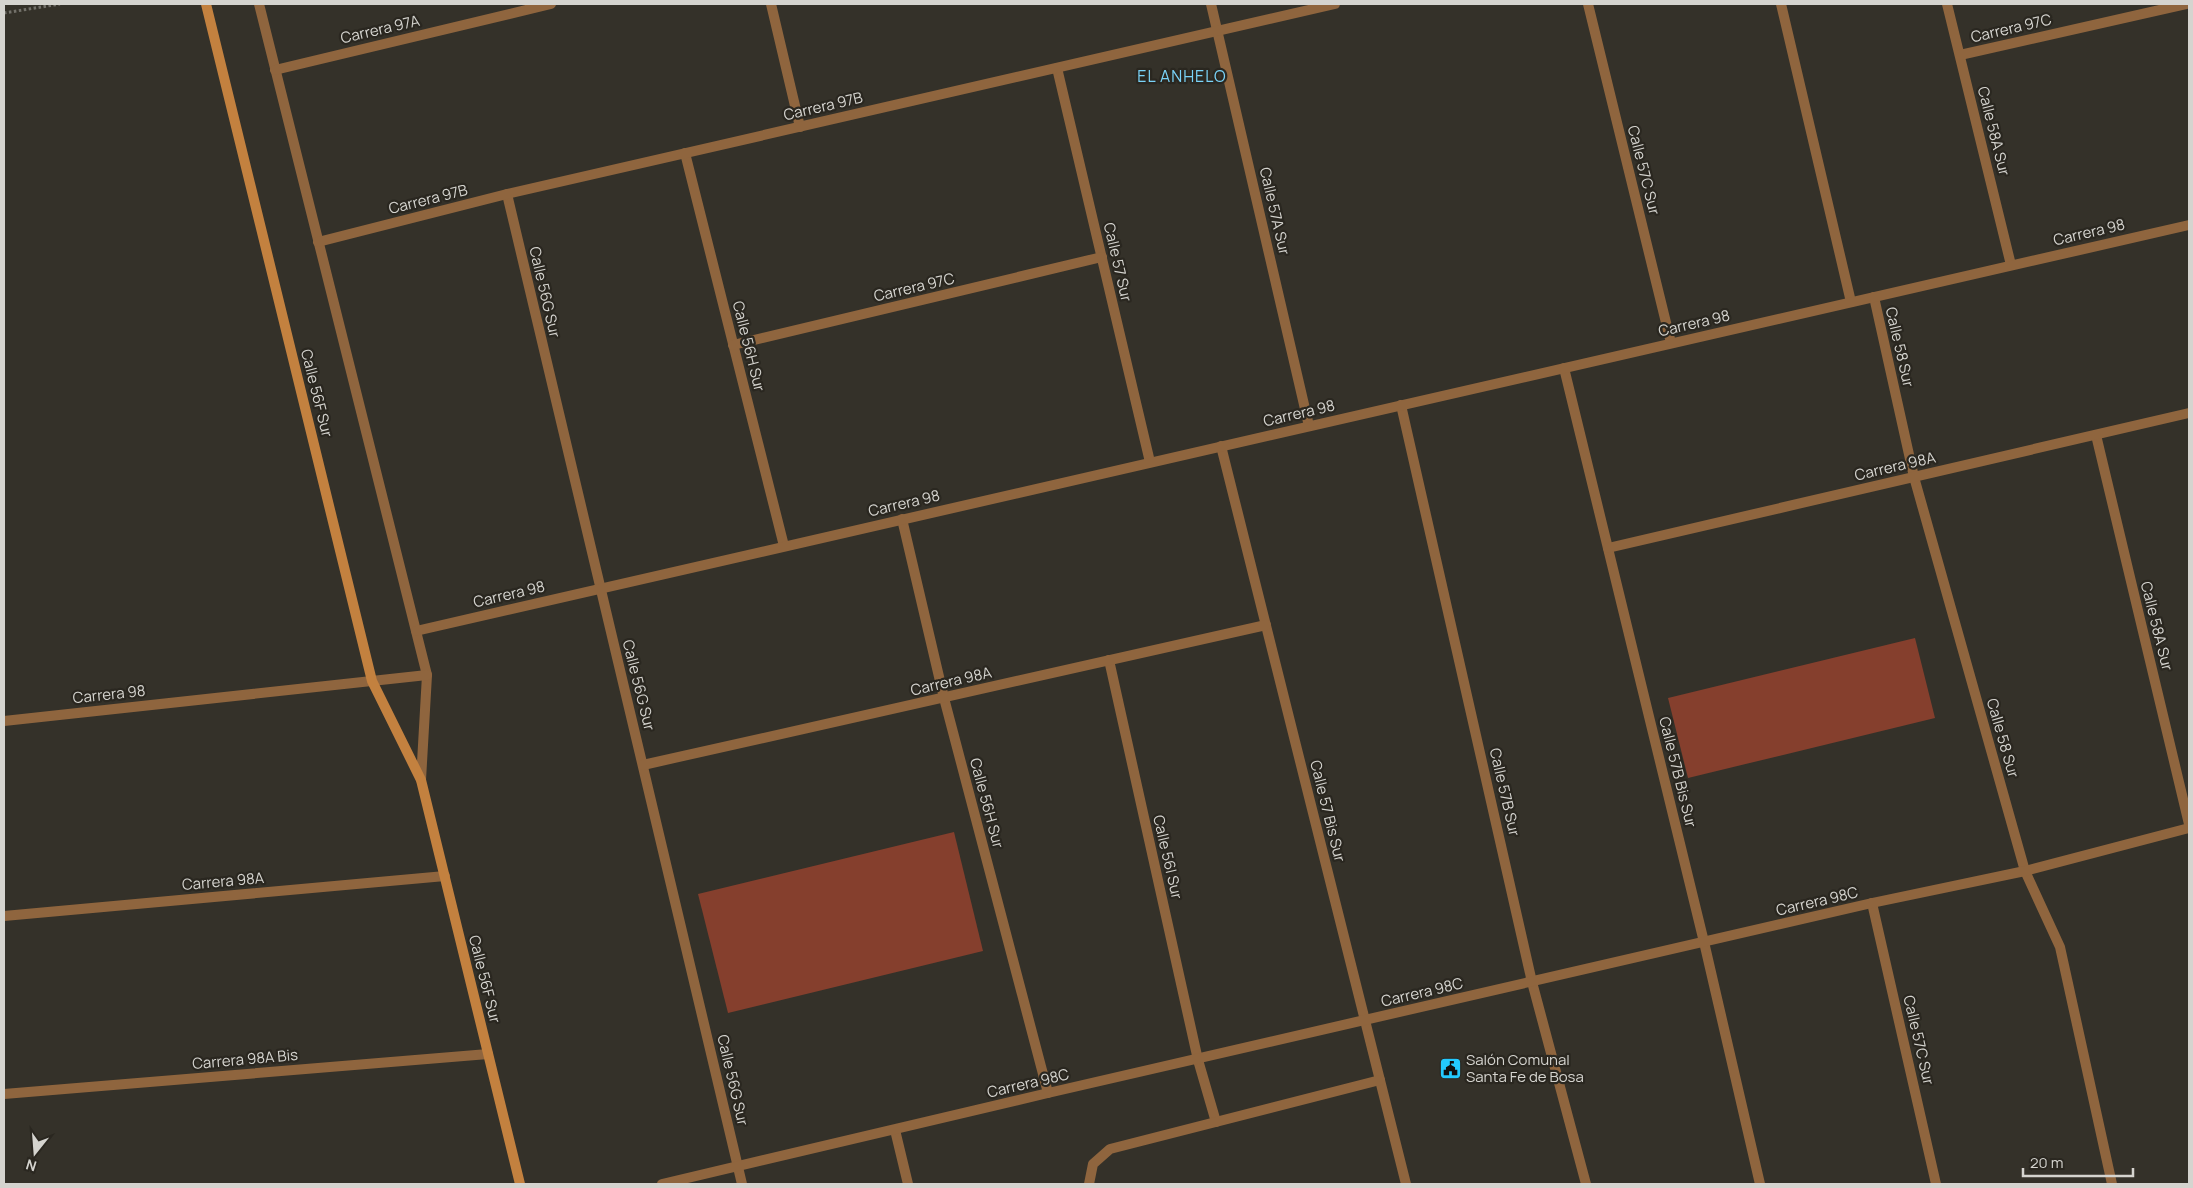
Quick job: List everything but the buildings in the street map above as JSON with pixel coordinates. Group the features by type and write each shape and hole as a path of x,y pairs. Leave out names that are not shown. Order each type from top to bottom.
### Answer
{"street":[{"name":"Calle 56F Sur","path":"206,4 372,681 421,780 520,1184"},
{"name":"Calle 56F Sur","path":"259,4 427,675 421,780"},
{"name":"Carrera 97A","path":"275,70 551,4"},
{"path":"771,4 800,127"},
{"name":"Calle 57A Sur","path":"1211,4 1309,426"},
{"name":"Carrera 97B","path":"318,242 506,194 1334,4"},
{"name":"Calle 57C Sur","path":"1588,4 1671,343"},
{"path":"1781,4 1851,302"},
{"name":"Calle 58A Sur","path":"1947,4 2011,265"},
{"name":"Carrera 97C","path":"1960,55 2186,4"},
{"name":"Calle 57 Sur","path":"1057,68 1150,462"},
{"name":"Calle 56H Sur","path":"686,153 784,546"},
{"name":"Calle 56G Sur","path":"506,194 742,1184"},
{"name":"Carrera 98","path":"416,630 2189,225"},
{"name":"Carrera 97C","path":"733,345 1102,258"},
{"name":"Calle 58 Sur","path":"1874,296 1914,477 2025,871 2060,947 2112,1184"},
{"name":"Calle 57B Bis Sur","path":"1564,368 1704,942 1760,1184"},
{"name":"Calle 57B Sur","path":"1401,405 1532,982 1586,1184"},
{"name":"Carrera 98A","path":"1608,548 2189,413"},
{"name":"Calle 58A Sur","path":"2096,435 2189,826"},
{"name":"Calle 57 Bis Sur","path":"1221,446 1406,1184"},
{"name":"Calle 56H Sur","path":"902,519 944,698 1048,1093"},
{"name":"Carrera 98A","path":"643,765 1266,625"},
{"name":"Calle 56I Sur","path":"1110,660 1198,1060 1216,1122"},
{"name":"Carrera 98","path":"4,720 427,675"},
{"name":"Carrera 98C","path":"662,1184 1872,903 2025,871 2189,826"},
{"name":"Carrera 98A","path":"4,916 445,876"},
{"name":"Calle 57C Sur","path":"1872,903 1936,1184"},
{"name":"Carrera 98A Bis","path":"4,1094 488,1054"},
{"path":"1089,1184 1093,1164 1110,1149 1380,1080"},
{"path":"895,1130 908,1184"}],"path":[{"path":"4,13 60,4"}],"shaded area":[{"path":"1915,638 1935,718 1688,778 1668,698"},
{"path":"954,832 983,951 728,1013 698,894"}],"place":[{"name":"Salón Comunal Santa Fe de Bosa","path":"1450,1068"}],"district":[{"name":"EL ANHELO","path":"1182,76"}]}
